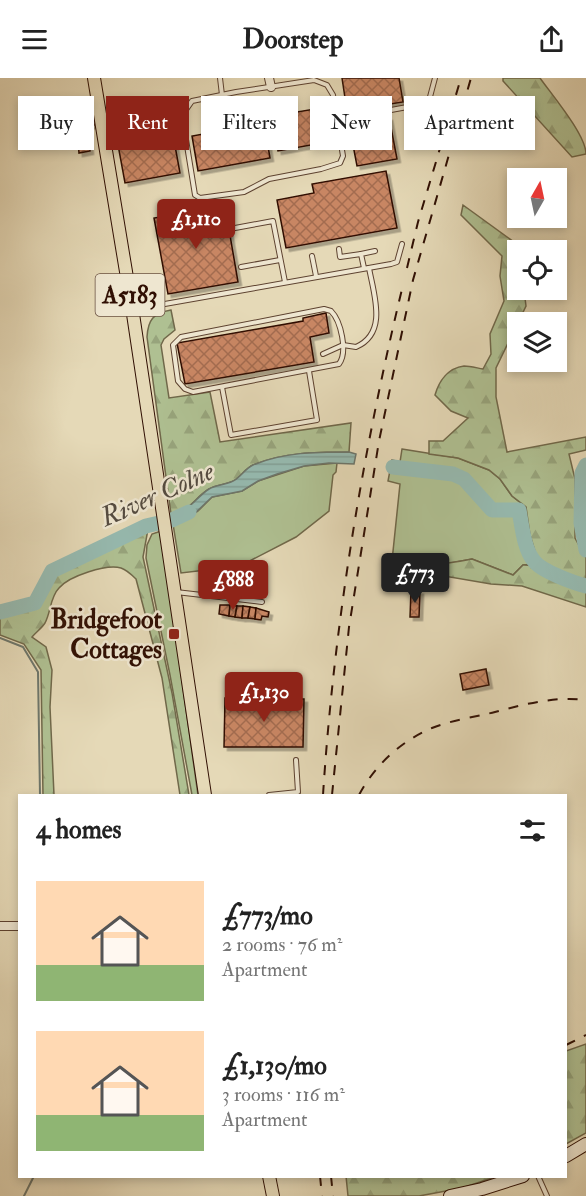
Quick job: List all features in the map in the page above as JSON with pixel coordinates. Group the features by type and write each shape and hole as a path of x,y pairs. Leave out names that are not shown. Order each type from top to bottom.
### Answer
{"main road":[{"name":"A5183","path":"94,78 132,308 206,794"},
{"path":"567,1155 586,1144"},
{"path":"269,1178 273,1196"},
{"path":"450,1196 483,1192 518,1178"}],"street":[{"path":"0,927 18,926"}],"lane":[{"path":"219,78 222,95"},
{"path":"431,96 435,78"},
{"path":"189,105 192,100 222,95 270,82 314,80 321,82 331,90 332,96"},
{"path":"188,150 195,195 200,198 244,192 269,179 340,163 343,156 342,150"},
{"path":"235,228 273,221 285,282"},
{"path":"132,308 397,262 402,244"},
{"path":"339,249 340,257 375,251"},
{"path":"323,354 343,345 356,347 370,338 374,332 376,315 361,255"},
{"path":"312,256 316,276"},
{"path":"241,267 280,260"},
{"path":"132,308 145,299 159,304"},
{"path":"324,309 335,315 343,345 344,353 339,364 194,392 180,386 173,351 173,345 181,337 324,309"},
{"path":"222,387 231,435 317,420 309,371"},
{"path":"176,592 262,602"},
{"path":"296,760 298,793"},
{"path":"539,1178 547,1196"}],"green space":[{"path":"503,78 540,78 575,126 585,146 586,154 572,157 535,116 535,96 517,96 503,81"},
{"path":"463,205 511,240 507,240 507,300 525,300 523,312 507,312 507,345 496,368 496,397 507,452 586,437 586,450 569,454 575,479 575,538 586,558 586,581 584,582 538,561 530,535 526,507 512,496 500,479 489,470 458,458 429,454 429,441 443,441 468,418 451,411 435,395 439,385 449,372 458,367 483,369 491,354 490,334 504,301 500,276 502,256 461,215"},
{"path":"171,310 175,330 164,339 161,345 169,398 210,392 220,442 351,423 349,452 276,457 250,467 234,481 209,489 188,507 171,514 147,337 153,318"},
{"path":"402,449 458,458 489,470 500,479 512,496 526,507 530,535 538,561 534,564 523,565 513,575 472,559 440,565 413,565 392,561 400,484 388,481 392,460 400,462"},
{"path":"337,463 336,472 333,475 329,511 296,537 240,566 181,573 173,524 183,521 198,511 212,497 242,491 258,481 304,466"},
{"path":"148,529 143,557 172,693 189,794 180,794 162,678 136,579 125,570 114,567 88,572 71,579 59,588 45,623 32,637 46,647 52,670 50,707 54,794 43,794 41,670 24,644 0,635 0,614 37,605 55,571"},
{"path":"161,531 198,794 192,794 146,558 147,545 152,534"},
{"path":"472,559 513,575 523,565 538,567 586,588 586,607 522,586 491,584 391,567 392,561 432,564"},
{"path":"586,1044 586,1133 567,1143 567,1051"},
{"path":"346,1178 492,1178 462,1188 419,1196 348,1196"}],"water":[{"path":"349,452 356,454 354,464 329,463 304,466 277,474 258,481 242,491 212,497 192,516 173,524 171,514 188,508 209,489 234,481 253,465 288,455"}],"building":[{"path":"342,78 399,78 403,102 392,104 392,96 345,96"},
{"path":"310,110 310,145 298,147 298,112"},
{"path":"392,133 397,159 357,166 354,150 392,150"},
{"path":"201,134 201,150 269,150 270,158 198,171 192,136"},
{"path":"119,150 176,150 180,173 125,183"},
{"path":"386,171 397,228 286,248 277,200 314,193 312,184"},
{"path":"225,206 238,282 168,294 154,218"},
{"path":"326,313 329,333 310,337 314,362 185,384 177,343 303,321 303,318"},
{"path":"223,579 236,580 235,590 222,589"},
{"path":"411,591 420,591 419,617 410,617"},
{"path":"220,605 230,605 229,616 219,614"},
{"path":"230,605 237,606 235,617 229,616"},
{"path":"237,606 243,606 242,618 235,617"},
{"path":"243,606 250,607 248,618 242,618"},
{"path":"250,607 256,608 255,619 248,618"},
{"path":"256,608 269,612 268,617 262,616 261,620 255,619"},
{"path":"486,669 489,685 463,690 460,674"},
{"path":"225,698 304,699 303,747 224,747"}],"waterway":[{"name":"River Colne","path":"586,465 582,473 581,523 586,550"},
{"name":"River Colne","path":"393,467 453,474 464,479 492,510 519,510 526,544 534,561 550,573 586,586"},
{"name":"River Colne","path":"0,612 35,603 52,571 146,526 172,520 189,512"},
{"path":"0,638 23,647 38,672 40,794"},
{"path":"24,1196 33,1178"}],"railway":[{"path":"407,268 418,222 461,78"},
{"path":"332,794 349,627 379,441 413,280 471,78"},
{"path":"323,794 334,668 352,540 374,414 402,289"},
{"path":"360,794 365,784 390,755 399,747 432,728 540,702 563,699 586,700"},
{"path":"567,1044 586,1035"},
{"path":"320,1178 322,1196"},
{"path":"331,1178 333,1196"}],"place":[{"name":"Bridgefoot Cottages","path":"174,634"}]}
